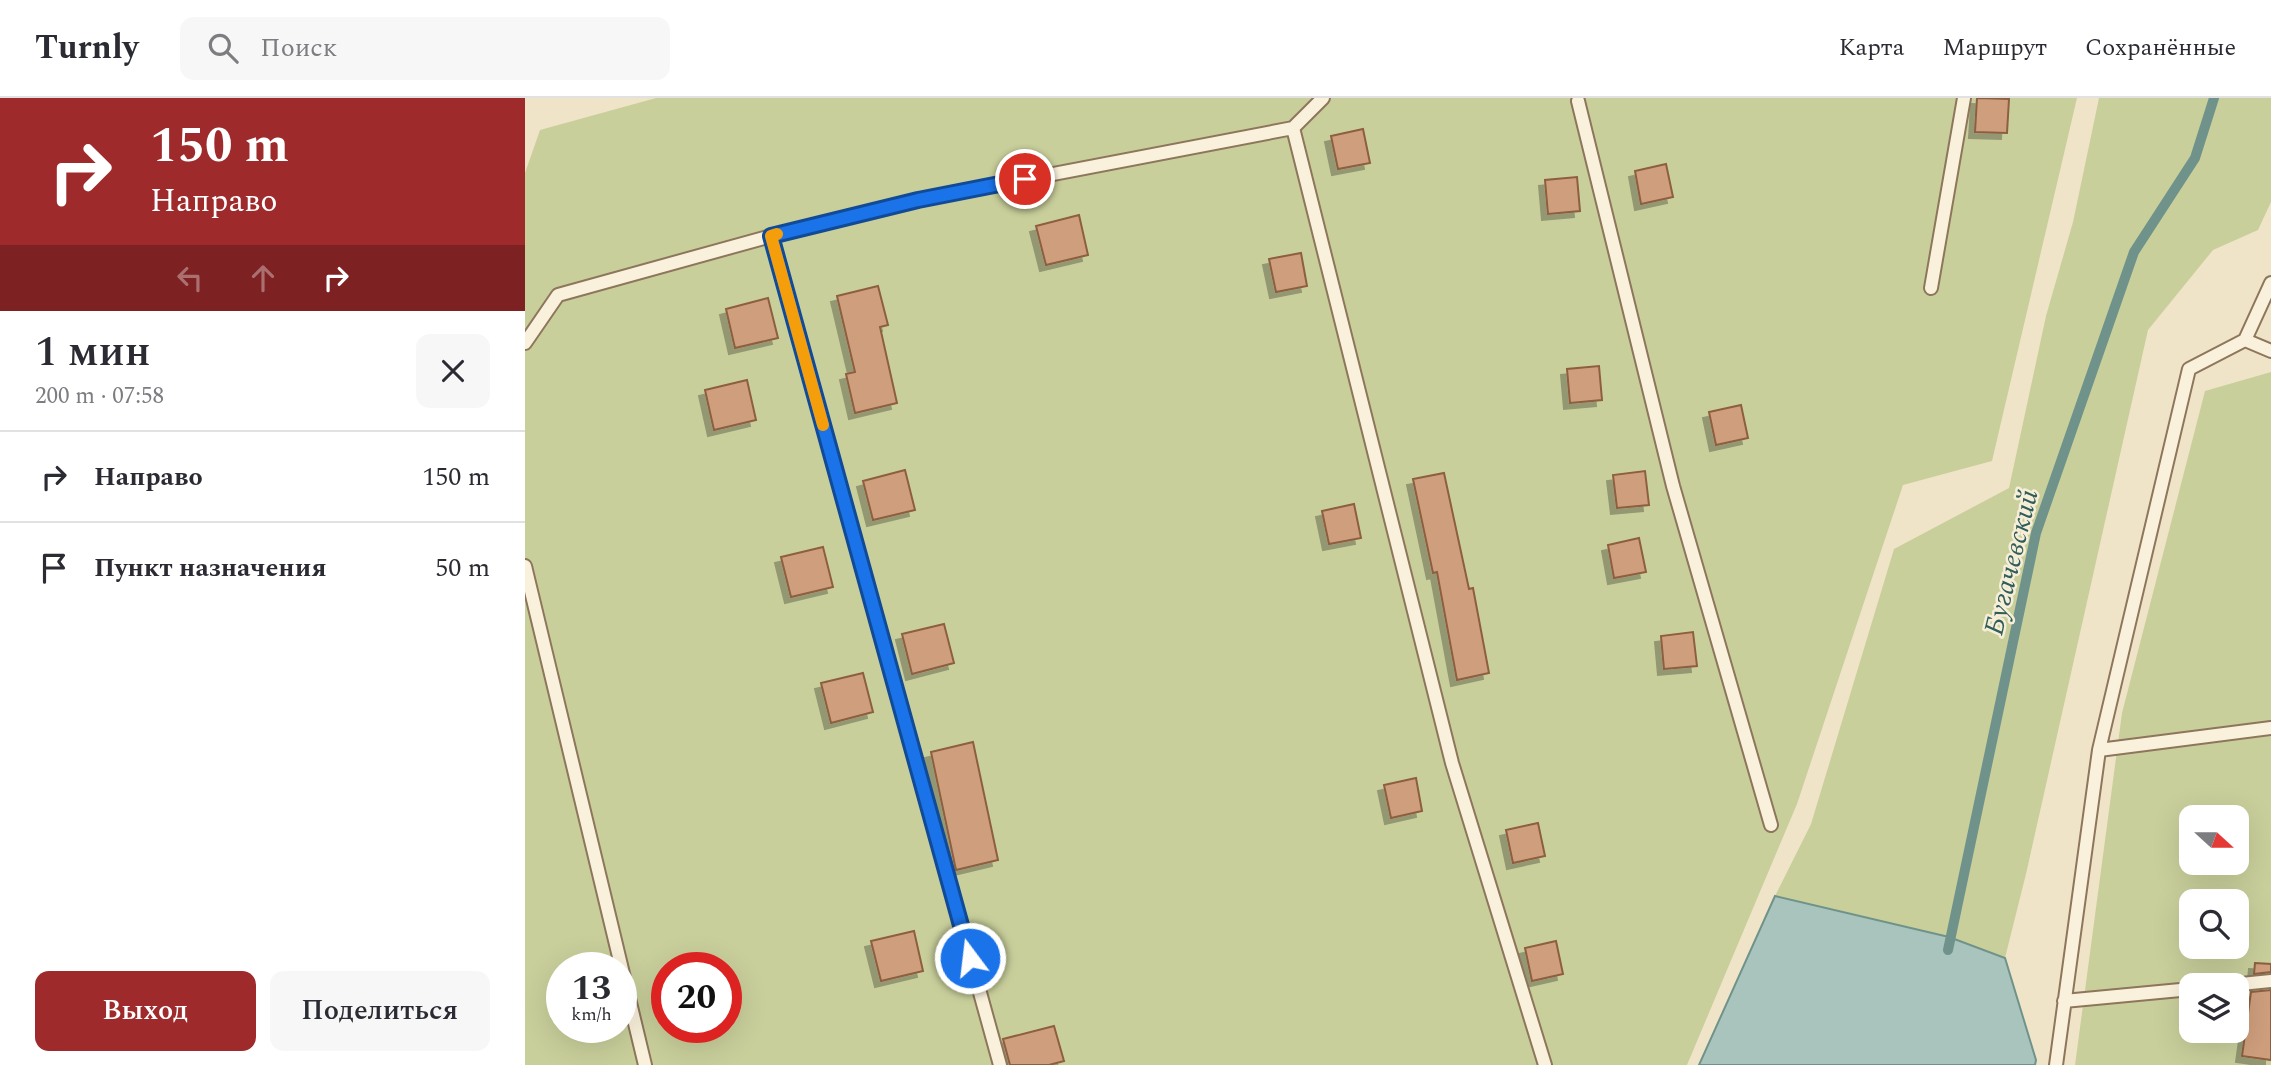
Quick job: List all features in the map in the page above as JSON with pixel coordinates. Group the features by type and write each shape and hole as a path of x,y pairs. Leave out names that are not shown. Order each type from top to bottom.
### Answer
{"lane":[{"path":"525,343 558,295 771,236 918,200 1293,128 1323,98"},
{"path":"1591,98 1575,100 1673,486 1771,825"},
{"path":"1931,288 1964,98"},
{"path":"1293,128 1452,763 1545,1065"},
{"path":"771,236 1000,1065"},
{"path":"2056,1065 2099,750 2189,369 2245,340 2271,283"},
{"path":"2245,340 2271,351"},
{"path":"525,566 645,1065"},
{"path":"2099,750 2271,728"},
{"path":"2249,983 2271,981"},
{"path":"2064,1001 2179,990"}],"green space":[{"path":"656,98 2077,98 1992,461 1903,485 1797,804 1687,1065 525,1065 525,173 540,130"},
{"path":"2099,98 2271,98 2271,202 2258,230 2213,250 2148,330 2005,958 1949,937 1775,896 1811,824 1894,549 2009,488 2046,316 2073,222"},
{"path":"2271,372 2271,1065 2075,1065 2122,713 2205,391"}],"water":[{"path":"1775,896 1949,937 2005,958 2036,1060 2035,1065 1699,1065"}],"building":[{"path":"1977,98 2009,99 2007,133 1975,132"},
{"path":"1363,129 1370,163 1338,169 1331,136"},
{"path":"1666,164 1673,197 1641,204 1635,171"},
{"path":"1577,177 1580,211 1548,214 1545,180"},
{"path":"1079,215 1088,255 1046,265 1036,226"},
{"path":"1301,253 1307,286 1276,292 1269,259"},
{"path":"878,286 888,325 880,327 897,403 855,413 846,374 855,372 837,296"},
{"path":"768,298 778,338 735,348 726,309"},
{"path":"1599,366 1602,400 1570,403 1567,369"},
{"path":"747,380 756,420 714,430 705,390"},
{"path":"1741,405 1748,438 1716,445 1709,412"},
{"path":"905,470 915,510 873,520 863,481"},
{"path":"1645,471 1649,505 1617,508 1613,475"},
{"path":"1444,473 1469,589 1473,588 1489,673 1457,680 1437,572 1433,573 1413,479"},
{"path":"1354,504 1361,538 1329,544 1322,511"},
{"path":"1639,538 1646,572 1614,578 1608,545"},
{"path":"823,547 833,587 791,597 781,557"},
{"path":"944,624 954,663 912,674 902,634"},
{"path":"1693,632 1697,666 1664,669 1661,636"},
{"path":"863,673 873,712 831,723 821,683"},
{"path":"973,742 998,860 956,870 931,752"},
{"path":"1416,778 1422,811 1391,818 1384,785"},
{"path":"1538,823 1545,856 1513,863 1506,830"},
{"path":"914,931 923,971 881,981 871,941"},
{"path":"1556,941 1563,974 1532,981 1525,948"},
{"path":"2255,963 2271,964 2271,972 2254,974"},
{"path":"2271,990 2271,1060 2242,1056 2244,1043 2249,1043 2251,992"},
{"path":"1054,1026 1064,1061 1049,1065 1010,1065 1003,1039"}],"waterway":[{"name":"Бугачевский","path":"1948,950 2036,533 2134,252 2195,158 2214,98"}],"slow traffic":[{"path":"777,234 771,236 823,425"}],"route":[{"path":"970,958 771,236 918,200 1025,179"}]}
